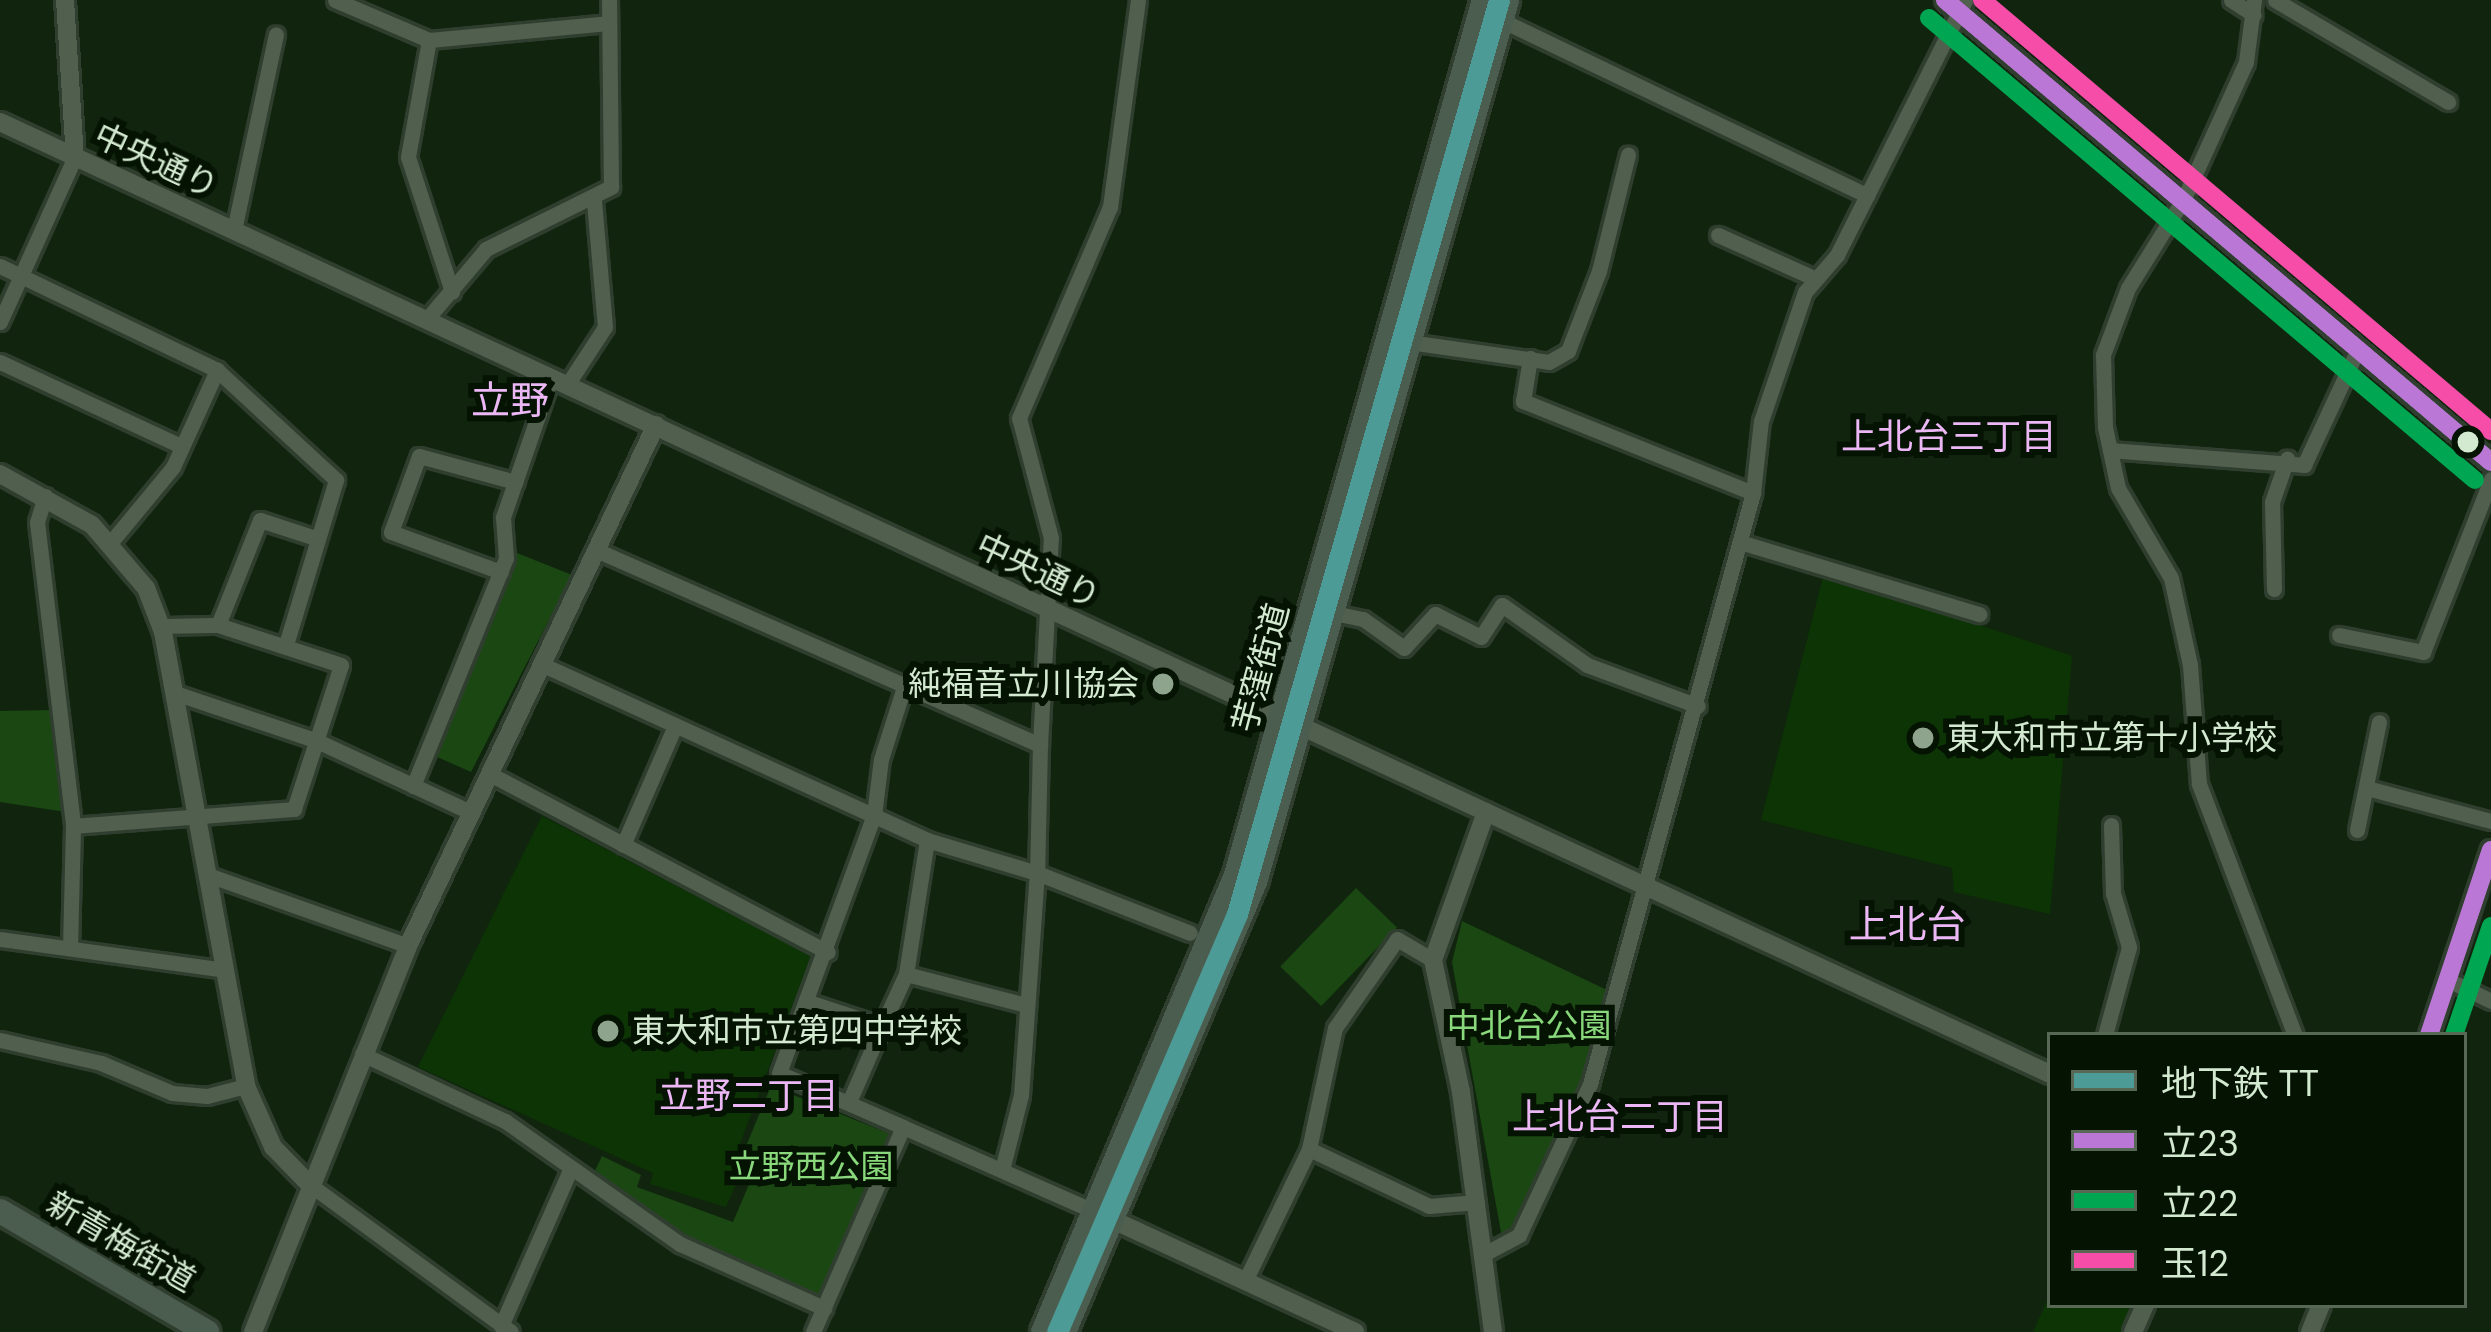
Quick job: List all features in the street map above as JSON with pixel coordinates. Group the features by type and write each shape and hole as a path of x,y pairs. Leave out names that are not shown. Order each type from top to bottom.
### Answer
{"main road":[{"name":"芋窪街道","path":"1064,1332 1334,613 1497,6"},
{"name":"芋窪街道","path":"1293,721 1497,6"},
{"name":"新青梅街道","path":"0,1211 207,1332"},
{"name":"芋窪街道","path":"1043,1332 1105,1216"}],"street":[{"path":"0,322 75,158 64,0"},
{"path":"335,0 429,40 608,23"},
{"path":"426,320 486,250 594,201 611,187 609,0"},
{"path":"1002,1170 1021,1095 1037,873 1051,538 1019,418 1111,207 1138,0"},
{"path":"2231,0 2254,8 2246,62 2182,200 2128,288 2103,356 2110,450 2118,488 2171,578 2190,664 2199,784 2294,1032"},
{"path":"2275,0 2448,103"},
{"path":"1484,1254 1519,1234 1590,1084 1698,706 1753,493 1761,421 1816,280 1867,195 1956,4 2491,462"},
{"path":"1497,6 1867,195"},
{"path":"234,230 276,34"},
{"path":"429,40 408,157 452,292"},
{"name":"中央通り","path":"0,122 2047,1073"},
{"path":"1409,342 1549,362 1568,351 1628,155"},
{"path":"413,786 501,572 503,518 516,482 559,382 605,327 594,201"},
{"path":"1718,236 1816,280"},
{"path":"0,266 217,370 336,480 286,645"},
{"path":"2110,450 2287,459 2304,465 2358,349"},
{"path":"1531,358 1523,401 1753,493"},
{"path":"0,362 181,446"},
{"path":"111,542 181,446 217,370"},
{"path":"253,1332 408,946 656,425"},
{"path":"501,572 391,532 419,457 516,482"},
{"path":"2274,589 2272,502 2287,459"},
{"path":"0,475 45,496 111,542 146,588 161,626 175,693 246,1086 273,1147 309,1184 506,1329 571,1168"},
{"path":"2339,635 2423,652 2491,479"},
{"path":"45,496 37,522 73,826 70,947"},
{"path":"218,626 260,520 318,539"},
{"path":"1740,542 1978,614"},
{"path":"598,551 903,690 1040,745"},
{"path":"1334,613 1363,619 1404,648 1435,614 1481,637 1502,605 1587,665 1698,706"},
{"path":"73,826 195,813 294,809 341,665 218,626 161,626"},
{"path":"542,664 927,840 1037,873 1190,933"},
{"path":"903,690 881,759 874,815 828,952 778,1073 1355,1332"},
{"path":"175,693 315,740 470,812"},
{"path":"2357,830 2379,722"},
{"path":"622,844 675,726"},
{"path":"488,773 828,952"},
{"path":"2367,788 2491,821"},
{"path":"1486,812 1433,960 1477,1202 1493,1332"},
{"path":"2105,1032 2129,947 2113,893 2111,826"},
{"path":"849,1102 906,974 927,840"},
{"path":"2430,1032 2491,850"},
{"path":"208,875 408,946"},
{"path":"0,939 224,970"},
{"path":"1245,1281 1309,1149 1335,1028 1397,939 1433,960"},
{"path":"906,974 1025,1005"},
{"path":"2448,980 2491,1001"},
{"path":"809,1002 882,1026"},
{"path":"0,1040 101,1063 172,1093 207,1096 246,1086"},
{"path":"362,1054 477,1105 662,1234 824,1308"},
{"path":"813,1332 904,1127"},
{"path":"1309,1149 1429,1206 1477,1202"}],"shaded area":[{"name":"東大和市立第十小学校","path":"1824,573 2072,656 2050,914 1954,892 1952,868 1761,820"},
{"name":"東大和市立第四中学校","path":"542,816 811,956 733,1162 742,1170 726,1207 650,1184 653,1173 418,1067"},
{"path":"2047,1301 2047,1308 2136,1308 2125,1332 2033,1332"}],"green space":[{"path":"512,551 572,575 471,772 435,756"},
{"path":"54,710 66,812 0,802 0,711"},
{"path":"1356,888 1397,928 1321,1006 1280,966"},
{"name":"中北台公園","path":"1462,921 1609,991 1582,1080 1511,1234 1502,1238 1452,962"},
{"name":"立野西公園","path":"771,1086 890,1134 819,1295 650,1222 592,1177 602,1156 641,1175 637,1187 733,1222 753,1175 739,1163"}],"metro line":[{"name":"TT","path":"1057,1332 1237,914 1499,0"}],"transit line":[{"name":"立23","path":"1945,0 2491,462"},
{"name":"玉12","path":"1982,0 2491,431"},
{"name":"立22","path":"1929,18 2475,480"},
{"name":"立23","path":"2430,1032 2491,850"},
{"name":"立22","path":"2455,1032 2491,926"}],"place":[{"name":"純福音立川協会","path":"1163,684"},
{"name":"東大和市立第十小学校","path":"1923,738"},
{"name":"東大和市立第四中学校","path":"608,1031"}],"district":[{"name":"立野","path":"510,401"},
{"name":"上北台三丁目","path":"1949,437"},
{"name":"上北台","path":"1907,925"},
{"name":"立野二丁目","path":"749,1096"},
{"name":"上北台二丁目","path":"1620,1117"}]}
